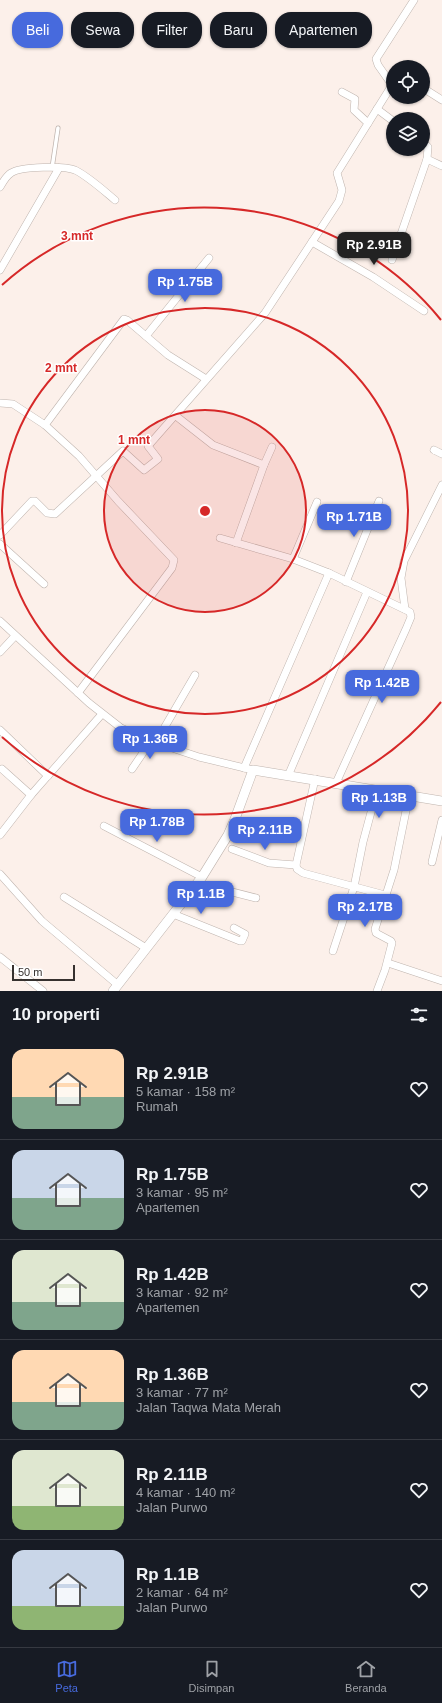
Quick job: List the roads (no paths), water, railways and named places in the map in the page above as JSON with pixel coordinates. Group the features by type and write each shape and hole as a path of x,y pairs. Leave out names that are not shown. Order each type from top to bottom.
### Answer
{"street":[{"path":"386,76 378,65 376,59 414,0"},
{"path":"342,92 355,99 354,110 368,123"},
{"path":"430,92 442,100"},
{"path":"0,535 32,502 35,501 47,513 56,514 123,451 144,470 158,459 148,446 176,416 206,379 265,313 338,201 342,190 337,173 386,94"},
{"path":"377,109 386,116"},
{"path":"392,260 427,156"},
{"path":"427,159 442,166"},
{"path":"0,187 10,173 16,170 39,167 73,169 115,200"},
{"path":"0,270 59,168"},
{"path":"311,244 374,277 424,311"},
{"path":"146,336 209,258"},
{"path":"45,425 123,320 127,320 168,355 206,379"},
{"path":"0,403 13,404 45,425 79,456 118,501 173,557 174,563 78,693"},
{"path":"176,416 213,445 264,465"},
{"path":"236,543 272,447"},
{"path":"434,450 442,454"},
{"path":"405,609 401,578 404,561 442,484"},
{"path":"346,582 379,501"},
{"path":"293,559 317,502"},
{"path":"220,538 293,559 329,573 410,612 411,617 336,783"},
{"path":"0,544 44,584"},
{"path":"0,874 42,921 115,988 199,880 228,835 236,819 249,769 329,573"},
{"path":"288,776 367,592"},
{"path":"0,621 102,714 121,728 153,742 199,757 249,769 409,796 442,800"},
{"path":"0,652 15,636"},
{"path":"132,769 153,742 195,675"},
{"path":"1,832 31,795 102,714"},
{"path":"0,730 48,776"},
{"path":"2,770 31,795"},
{"path":"296,866 315,779"},
{"path":"333,951 354,887 363,842 377,790"},
{"path":"376,991 388,963 392,941 376,933 375,929 394,870 409,796"},
{"path":"432,862 442,820"},
{"path":"104,826 199,880 256,898"},
{"path":"232,848 269,862 296,866 297,869 303,873 385,895"},
{"path":"64,897 146,948"},
{"path":"173,914 242,941 245,934 234,928"},
{"path":"0,957 43,991"},
{"path":"388,963 442,981"}],"lane":[{"path":"52,168 58,128"}]}
